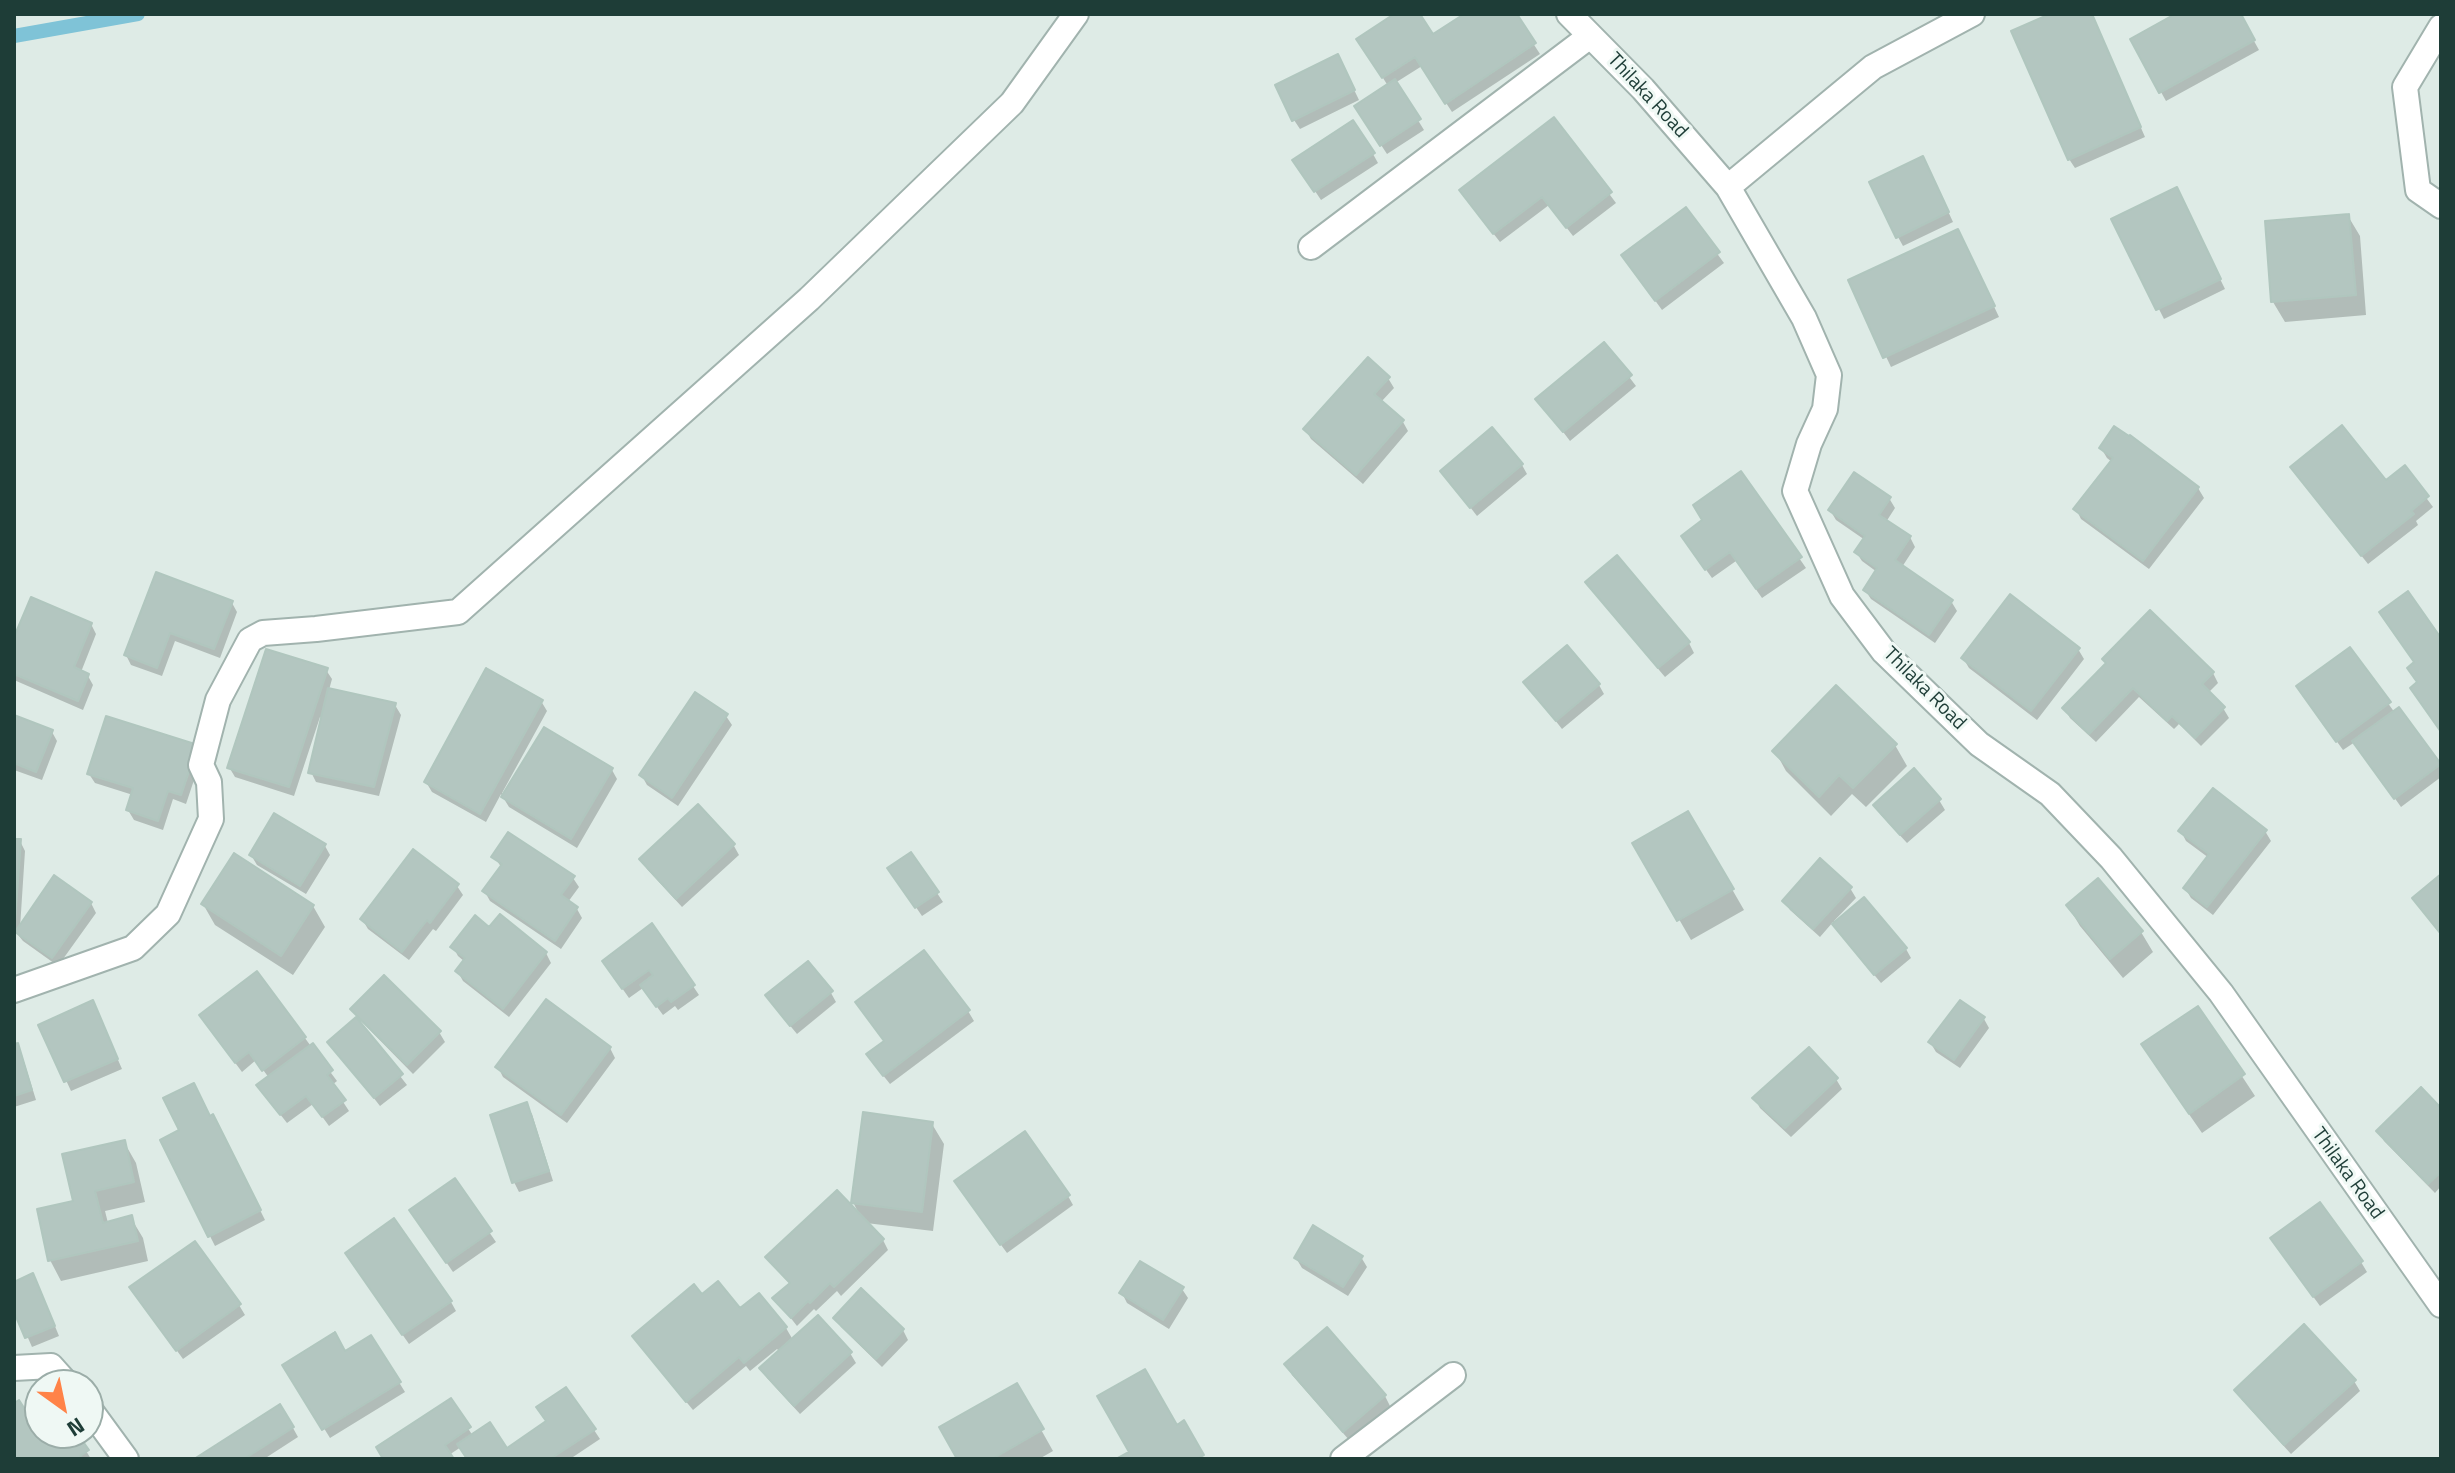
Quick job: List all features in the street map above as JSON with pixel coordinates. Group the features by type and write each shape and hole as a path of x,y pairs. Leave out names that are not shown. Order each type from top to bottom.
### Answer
{"street":[{"path":"14,990 133,948 168,914 211,819 209,782 201,765 218,700 250,640 263,633 458,612 809,299 1012,103 1076,14"},
{"name":"Thilaka Road","path":"1569,14 1643,89 1728,187 1804,318 1829,375 1825,409 1809,444 1795,491 1842,596 1884,652 1979,744 2050,794 2111,858 2221,993 2441,1305"},
{"path":"1728,187 1873,67 1972,14"},
{"path":"2441,27 2405,87 2418,190 2441,206"},
{"path":"1311,247 1590,36"},
{"path":"14,1368 51,1366 54,1369"},
{"path":"1343,1459 1453,1375"},
{"path":"104,1429 126,1459"}],"building":[{"path":"1394,14 1420,14 1433,34 1464,14 1517,14 1536,43 1445,104 1415,57 1382,78 1356,39"},
{"path":"2050,14 2092,14 2141,127 2068,160 2011,31"},
{"path":"2175,14 2241,14 2255,40 2159,93 2130,39"},
{"path":"1338,54 1355,90 1292,121 1275,85"},
{"path":"1395,79 1421,119 1380,146 1354,106"},
{"path":"1554,117 1612,192 1566,228 1542,197 1493,234 1459,190"},
{"path":"1353,120 1375,153 1314,192 1292,160"},
{"path":"1923,156 1949,212 1896,238 1869,182"},
{"path":"2177,187 2221,279 2156,310 2111,219"},
{"path":"1686,207 1720,252 1655,301 1621,255"},
{"path":"2349,214 2356,295 2271,302 2265,221"},
{"path":"1958,229 1995,306 1883,358 1848,280"},
{"path":"1604,342 1632,375 1563,432 1535,399"},
{"path":"1368,357 1390,377 1374,394 1404,420 1356,475 1303,429"},
{"path":"2342,425 2386,480 2405,465 2429,496 2411,511 2414,514 2361,556 2290,467"},
{"path":"2114,426 2199,487 2143,561 2073,509 2113,458 2099,448"},
{"path":"1492,427 1523,464 1470,508 1440,471"},
{"path":"1741,471 1802,557 1756,589 1730,552 1705,570 1681,536 1702,520 1693,505"},
{"path":"1854,472 1891,497 1879,515 1911,536 1895,560 1953,600 1929,635 1863,590 1877,568 1854,552 1865,536 1828,510"},
{"path":"1617,555 1690,642 1658,668 1585,582"},
{"path":"156,572 233,601 214,649 170,633 157,668 124,655"},
{"path":"2408,591 2441,638 2441,732 2410,688 2417,682 2407,668 2414,662 2379,612"},
{"path":"2010,594 2080,648 2031,711 1961,658"},
{"path":"31,597 92,623 74,667 89,674 78,701 14,674 14,637"},
{"path":"2150,610 2214,672 2202,684 2225,707 2195,738 2172,716 2167,721 2133,688 2089,734 2062,708 2106,663 2102,659"},
{"path":"1567,645 1600,684 1556,721 1523,682"},
{"path":"2350,647 2391,702 2336,742 2296,686"},
{"path":"266,649 328,668 289,787 227,768"},
{"path":"486,668 543,700 480,814 424,782"},
{"path":"1836,685 1897,744 1853,788 1839,775 1819,797 1772,751"},
{"path":"328,688 396,703 374,787 308,773"},
{"path":"695,692 728,714 672,798 639,775"},
{"path":"2399,707 2441,764 2394,799 2352,741"},
{"path":"14,715 53,730 36,772 14,763"},
{"path":"106,716 198,745 181,795 168,791 158,821 126,810 133,788 87,774"},
{"path":"544,727 613,768 571,839 501,797"},
{"path":"1914,768 1941,799 1900,835 1873,805"},
{"path":"2213,788 2267,830 2207,907 2183,888 2209,854 2178,831"},
{"path":"698,804 735,844 676,899 639,859"},
{"path":"1688,811 1734,889 1677,921 1632,843"},
{"path":"274,813 326,844 300,886 249,855"},
{"path":"508,832 575,876 561,895 578,907 555,941 482,891 502,864 491,857"},
{"path":"14,839 21,839 15,921 14,921"},
{"path":"413,849 459,884 430,923 427,920 402,952 360,919"},
{"path":"911,852 939,892 915,908 887,868"},
{"path":"234,853 314,905 281,956 201,904"},
{"path":"1820,858 1852,887 1813,929 1782,901"},
{"path":"2441,874 2441,934 2412,898"},
{"path":"54,875 92,902 52,958 15,932"},
{"path":"2098,878 2143,931 2110,959 2066,905"},
{"path":"1864,897 1907,948 1874,975 1832,924"},
{"path":"500,914 547,952 503,1009 455,971 465,958 450,947 475,915 489,927"},
{"path":"652,923 695,985 671,1002 668,998 656,1007 640,985 653,975 649,970 622,989 602,961"},
{"path":"924,950 970,1010 883,1076 866,1054 884,1041 855,1002"},
{"path":"808,961 833,991 790,1026 765,995"},
{"path":"257,971 306,1037 262,1071 249,1052 235,1063 199,1015"},
{"path":"384,975 441,1031 407,1065 350,1009"},
{"path":"546,999 611,1047 561,1115 495,1067"},
{"path":"93,1000 118,1059 64,1082 38,1025"},
{"path":"1960,1000 1985,1017 1954,1060 1928,1042"},
{"path":"2198,1006 2245,1074 2189,1114 2141,1044"},
{"path":"356,1017 403,1074 374,1098 327,1042"},
{"path":"18,1043 32,1090 14,1096 14,1044"},
{"path":"313,1043 333,1070 327,1075 346,1100 322,1117 306,1096 280,1115 256,1085"},
{"path":"1809,1047 1838,1078 1785,1128 1752,1098"},
{"path":"194,1083 261,1210 208,1237 160,1140 179,1130 163,1098"},
{"path":"2421,1087 2441,1108 2441,1172 2428,1184 2376,1131"},
{"path":"527,1102 549,1171 512,1183 490,1115"},
{"path":"863,1112 933,1122 922,1212 851,1203"},
{"path":"1025,1131 1070,1195 1000,1245 954,1181"},
{"path":"125,1140 134,1182 95,1191 103,1223 132,1215 138,1241 48,1261 37,1209 73,1201 62,1154"},
{"path":"455,1178 492,1231 446,1263 409,1210"},
{"path":"837,1190 884,1239 834,1287 830,1283 791,1318 772,1298 790,1283 765,1257"},
{"path":"2320,1202 2363,1261 2313,1297 2270,1238"},
{"path":"394,1218 452,1301 402,1335 345,1253"},
{"path":"1313,1225 1363,1256 1343,1287 1294,1258"},
{"path":"195,1241 241,1304 176,1351 129,1287"},
{"path":"1140,1261 1184,1287 1163,1320 1119,1293"},
{"path":"33,1273 55,1326 25,1338 14,1312 14,1282"},
{"path":"718,1281 740,1308 759,1293 787,1327 744,1363 739,1357 686,1402 632,1336 694,1284 702,1294"},
{"path":"861,1288 904,1329 876,1359 833,1318"},
{"path":"818,1315 852,1352 794,1406 759,1368"},
{"path":"2304,1324 2356,1380 2284,1445 2234,1390"},
{"path":"1327,1327 1386,1395 1343,1432 1284,1364"},
{"path":"335,1332 345,1351 371,1335 401,1382 322,1430 282,1365"},
{"path":"1145,1369 1177,1425 1184,1420 1204,1455 1196,1459 1116,1459 1129,1452 1097,1396"},
{"path":"1017,1383 1044,1429 992,1459 957,1459 939,1427"},
{"path":"566,1387 596,1429 550,1459 467,1459 457,1444 490,1422 507,1448 546,1421 536,1407"},
{"path":"451,1398 471,1427 445,1445 454,1459 383,1459 376,1447"},
{"path":"19,1400 24,1408 24,1449 89,1450 80,1456 82,1459 14,1459 14,1403"},
{"path":"280,1404 294,1427 244,1459 194,1459"}],"waterway":[{"path":"14,36 138,14"}]}
